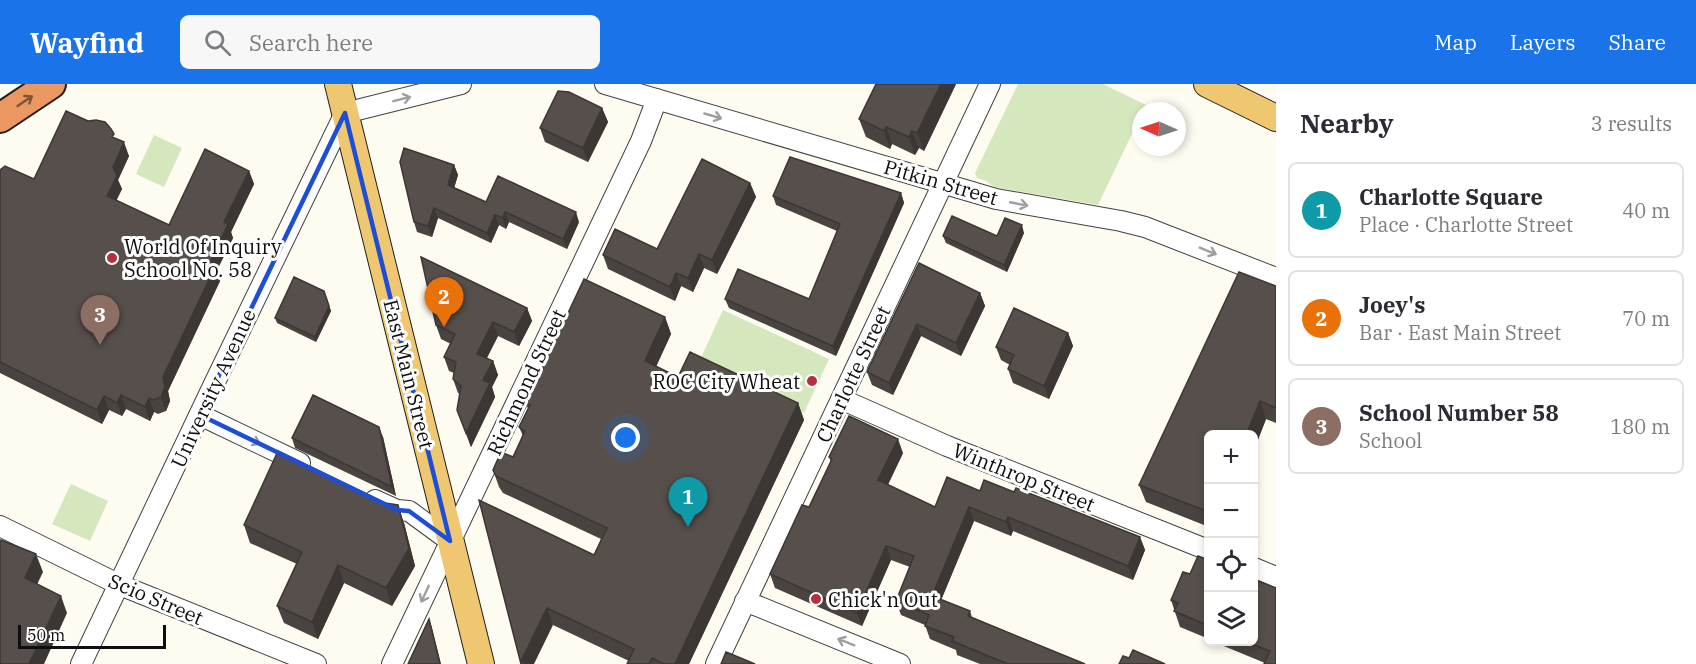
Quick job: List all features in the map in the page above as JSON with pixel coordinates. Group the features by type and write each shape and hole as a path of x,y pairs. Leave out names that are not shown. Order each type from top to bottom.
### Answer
{"highway":[{"path":"0,118 51,84"}],"main road":[{"name":"East Main Street","path":"338,84 481,664"},
{"path":"1207,84 1276,118"}],"street":[{"path":"345,113 461,84"},
{"name":"Pitkin Street","path":"605,84 942,184 1016,203 1135,224 1276,278"},
{"name":"Charlotte Street","path":"716,664 990,84"},
{"name":"Richmond Street","path":"393,664 641,141 657,99"},
{"name":"University Avenue","path":"81,664 345,113"},
{"name":"Winthrop Street","path":"841,399 947,446 1204,548"},
{"path":"200,415 315,470"},
{"path":"356,490 397,510 409,511 450,541"},
{"name":"Scio Street","path":"0,526 120,585 316,664"},
{"path":"1258,570 1276,577"},
{"path":"745,601 900,664"}],"highlighted area":[{"path":"345,113 450,541 409,511 397,510 200,415"}],"green space":[{"path":"1018,84 1103,84 1140,102 1132,102 1132,134 1098,205 994,187 977,178 975,173"},
{"path":"154,135 182,148 164,187 136,174"},
{"path":"723,310 829,359 804,413 698,364"},
{"path":"71,484 108,501 90,541 52,524"}],"building":[{"path":"876,84 941,84 917,133 912,131 909,137 886,127 884,131 859,119"},
{"path":"558,91 569,92 602,108 583,148 540,128"},
{"name":"World Of Inquiry School No. 58","path":"66,111 88,121 105,122 114,134 112,137 124,142 113,167 117,176 107,196 169,225 205,149 249,171 224,222 228,224 210,262 215,267 163,377 165,387 161,397 153,400 149,398 145,407 121,395 117,403 104,396 97,410 0,362 0,170 5,166 34,179"},
{"path":"404,148 454,165 448,185 486,202 498,176 576,212 563,239 505,212 503,218 495,215 487,233 434,208 428,226 414,222 400,162"},
{"path":"790,157 901,193 833,346 725,299 738,269 809,299 840,224 773,196"},
{"path":"702,159 750,183 712,260 699,254 688,278 676,273 670,287 603,255 615,229 657,249"},
{"path":"952,216 997,236 1005,218 1022,225 1004,265 943,236"},
{"path":"421,257 527,308 514,332 493,322 477,354 493,361 483,380 490,383 466,433 457,410 461,386 453,379 456,362 444,357 455,334 436,325"},
{"path":"919,263 980,293 956,343 917,324 889,383 867,372"},
{"path":"1239,272 1276,286 1276,408 1260,401 1248,430 1204,430 1204,510 1139,485"},
{"path":"294,277 324,291 329,306 315,337 275,318"},
{"path":"584,279 665,317 645,361 678,377 690,352 798,403 675,664 664,664 652,658 649,664 627,664 634,649 547,608 521,661 530,664 521,664 479,500 594,555 607,528 496,476 493,470 501,452 513,457 525,431 519,427 530,405 526,403"},
{"path":"1014,308 1068,333 1044,386 1008,369 1014,355 996,347"},
{"path":"313,395 379,427 392,487 292,438"},
{"path":"849,416 898,439 878,480 935,507 947,477 980,491 984,480 1014,492 1016,488 1140,537 1128,566 1008,517 1006,522 969,507 932,596 970,611 968,616 1085,664 1008,664 952,641 954,637 925,626 929,615 896,601 914,556 886,546 857,613 770,574 802,505 809,507 832,459 829,457"},
{"path":"278,451 385,503 398,505 409,548 386,588 338,565 312,622 277,606 302,552 244,525"},
{"path":"1,540 36,554 25,578 61,596 29,664 0,664"},
{"path":"1198,556 1204,558 1204,624 1174,611 1178,603 1171,600 1183,572 1190,574"},
{"path":"1258,581 1276,588 1276,664 1264,664 1270,651 1257,646"},
{"path":"429,619 440,664 408,664"},
{"path":"1133,650 1165,664 1119,664 1123,656 1129,658"},
{"path":"726,652 755,664 721,664"}],"place":[{"name":"World Of Inquiry School No. 58","path":"112,258"},
{"name":"Joey's","path":"444,327"},
{"name":"School Number 58","path":"100,345"},
{"name":"ROC City Wheat","path":"812,381"},
{"name":"Charlotte Square","path":"688,527"},
{"name":"Chick'n Out","path":"816,599"}]}
